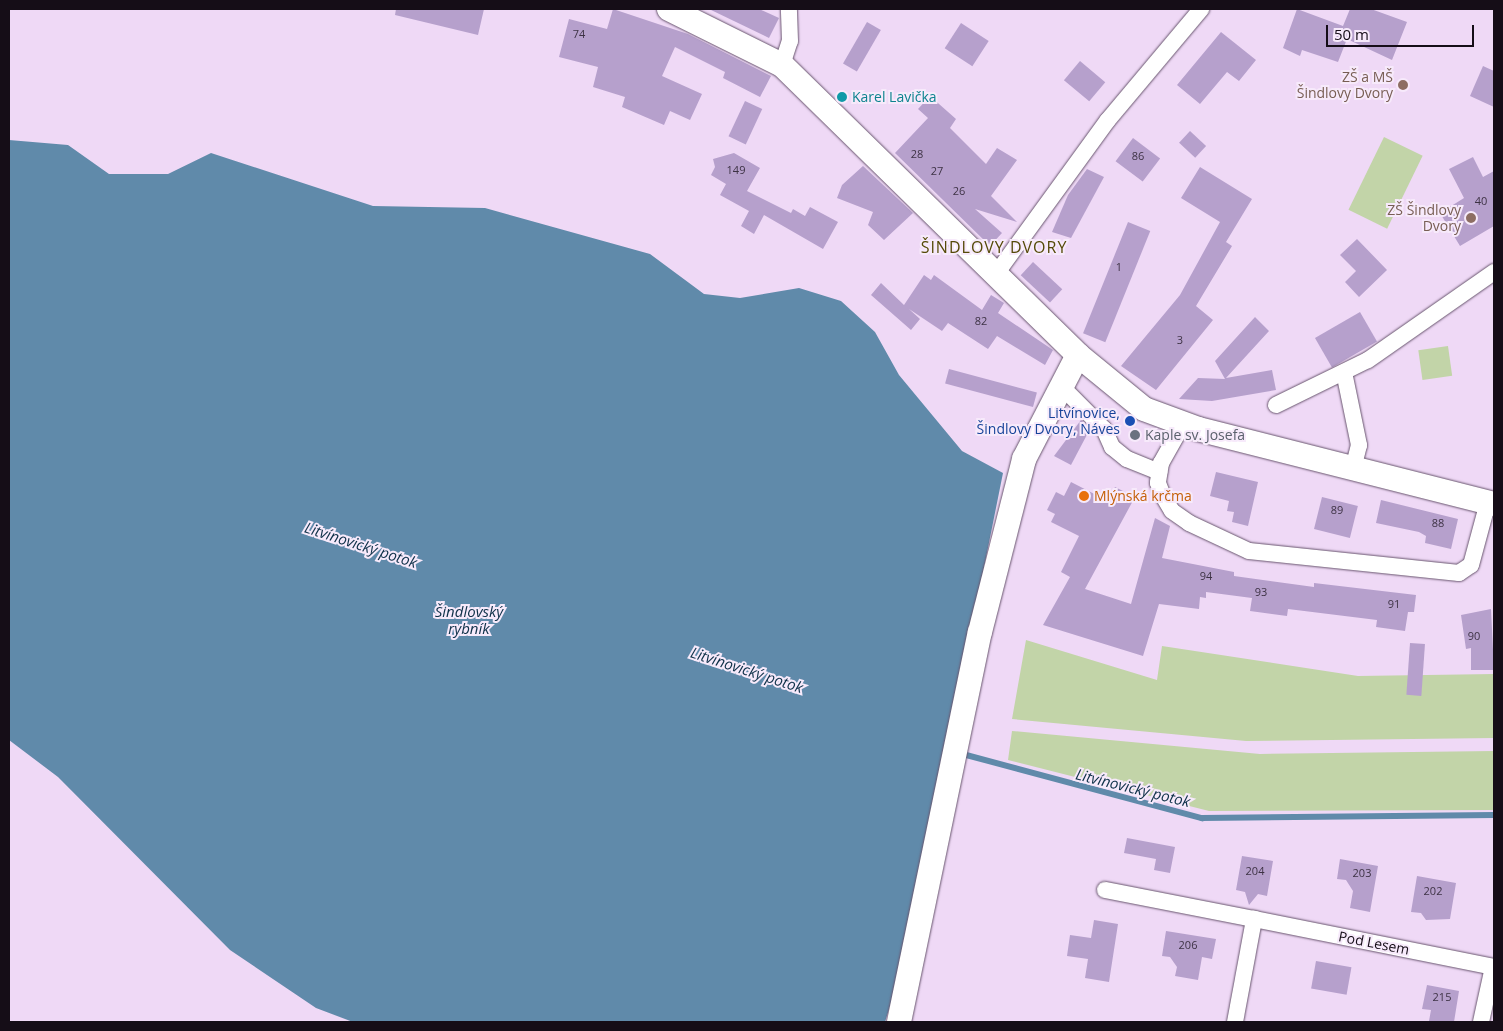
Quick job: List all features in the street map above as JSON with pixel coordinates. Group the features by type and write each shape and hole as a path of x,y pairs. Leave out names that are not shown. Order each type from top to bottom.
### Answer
{"street":[{"path":"669,9 782,65 1078,355 1144,409 1183,424 1491,503 1471,565 1460,573 1446,574 1249,551 1218,540 1172,511 1158,483 1160,472 1183,424"},
{"path":"782,65 790,41 789,9"},
{"path":"996,274 1108,120 1201,9"},
{"path":"1276,405 1368,360 1494,272"},
{"path":"899,1022 952,765 1024,459 1060,385 1078,355"},
{"path":"1344,372 1359,445 1353,469"},
{"path":"1060,385 1104,429 1112,447 1127,459 1160,472"},
{"name":"Pod Lesem","path":"1105,890 1494,967 1482,1022"},
{"path":"1235,1022 1254,919"}],"green space":[{"path":"1384,137 1423,156 1387,229 1348,210"},
{"path":"1448,346 1452,376 1422,380 1418,350"},
{"path":"1026,640 1157,680 1162,646 1358,676 1494,674 1494,738 1246,741 1012,719"},
{"path":"1012,731 1260,754 1494,751 1494,810 1209,811 1008,760"}],"water":[{"name":"Šindlovský rybník","path":"9,140 68,145 109,174 168,174 211,153 373,206 485,208 650,254 704,294 740,298 799,288 841,301 875,332 899,375 962,451 1003,473 906,956 885,1022 353,1022 316,1008 230,950 58,777 9,740"}],"building":[{"path":"396,9 484,9 478,35 395,15"},
{"path":"613,9 688,34 771,76 760,97 723,78 725,72 675,47 662,76 702,94 690,120 670,111 664,125 622,107 625,97 593,87 598,67 559,57 569,19 607,29"},
{"path":"709,9 759,9 779,18 769,38"},
{"path":"1297,9 1343,26 1350,9 1371,9 1407,22 1392,60 1347,39 1338,62 1302,50 1300,56 1283,48"},
{"path":"867,22 881,30 857,72 843,64"},
{"path":"961,23 989,41 972,66 945,48"},
{"path":"1221,32 1256,60 1239,81 1227,72 1200,104 1177,85"},
{"path":"1080,61 1105,82 1089,101 1064,80"},
{"path":"1483,66 1494,71 1494,107 1470,96"},
{"path":"930,96 956,119 950,128 986,164 997,148 1017,160 991,196 1017,222 975,209 1002,233 990,246 895,153 928,118 918,109"},
{"path":"745,101 762,109 746,144 729,136"},
{"path":"1190,131 1206,146 1195,158 1179,143"},
{"path":"1133,138 1160,158 1143,182 1116,161"},
{"path":"734,153 760,168 747,191 791,213 793,209 805,216 810,207 838,222 823,249 764,215 754,234 741,226 749,211 720,195 726,184 711,175 715,167 713,159"},
{"path":"1473,157 1483,177 1494,171 1494,226 1460,246 1440,213 1464,198 1449,169"},
{"path":"863,166 913,213 884,240 868,225 873,212 837,198 842,185"},
{"path":"1200,167 1252,199 1226,242 1232,246 1196,306 1213,320 1156,390 1121,366 1180,295 1220,222 1181,198"},
{"path":"1087,169 1104,177 1071,238 1052,232 1068,195"},
{"path":"1128,222 1150,231 1105,342 1083,333"},
{"path":"1357,239 1387,270 1359,297 1345,282 1356,271 1340,255"},
{"path":"1033,262 1062,289 1050,302 1021,275"},
{"path":"924,275 931,280 934,275 982,310 991,295 1004,303 998,313 1053,350 1045,365 997,336 988,349 948,323 942,331 909,309 920,319 911,330 871,295 881,283 904,305"},
{"path":"1360,312 1377,341 1332,367 1315,338"},
{"path":"1255,317 1269,331 1226,378 1272,370 1276,390 1212,401 1179,399 1198,378 1225,379 1215,361"},
{"path":"949,369 1037,393 1033,407 945,383"},
{"path":"1081,420 1090,429 1071,465 1054,456"},
{"path":"1216,472 1258,482 1248,526 1232,522 1234,512 1227,511 1229,501 1210,496"},
{"path":"1071,482 1108,501 1115,487 1135,497 1085,589 1131,604 1155,518 1170,526 1162,558 1234,572 1234,576 1314,587 1314,583 1416,595 1414,612 1408,612 1405,631 1376,627 1377,620 1288,609 1287,616 1250,611 1252,598 1206,592 1206,598 1200,597 1199,609 1159,604 1143,656 1043,625 1070,577 1061,572 1079,536 1051,522 1055,514 1047,510 1056,492 1064,496"},
{"path":"1322,497 1358,506 1350,538 1314,529"},
{"path":"1381,500 1458,519 1451,549 1425,543 1426,536 1419,532 1376,523"},
{"path":"1491,609 1494,670 1471,670 1471,648 1466,649 1461,615"},
{"path":"1410,643 1425,644 1421,696 1406,695"},
{"path":"1127,838 1175,847 1170,873 1154,870 1156,859 1124,853"},
{"path":"1242,856 1273,861 1267,896 1258,894 1249,905 1245,892 1236,890"},
{"path":"1340,859 1378,866 1370,912 1350,908 1353,891 1346,880 1337,879"},
{"path":"1417,876 1456,883 1450,919 1426,920 1421,913 1411,912"},
{"path":"1094,920 1118,924 1109,982 1085,978 1088,959 1067,956 1070,935 1091,938"},
{"path":"1166,931 1216,939 1212,959 1202,957 1198,980 1175,976 1177,967 1170,957 1162,956"},
{"path":"1316,961 1351,967 1347,995 1311,989"},
{"path":"1427,985 1459,991 1454,1022 1429,1021 1431,1010 1422,1009"}],"waterway":[{"name":"Litvínovický potok","path":"959,753 1202,818 1494,815"}],"place":[{"name":"ZŠ a MŠ Šindlovy Dvory","path":"1403,85"},
{"name":"Karel Lavička","path":"842,97"},
{"name":"ZŠ Šindlovy Dvory","path":"1471,218"},
{"name":"Litvínovice, Šindlovy Dvory, Náves","path":"1130,421"},
{"name":"Kaple sv. Josefa","path":"1135,435"},
{"name":"Mlýnská krčma","path":"1084,496"}],"district":[{"name":"ŠINDLOVY DVORY","path":"994,247"}]}
